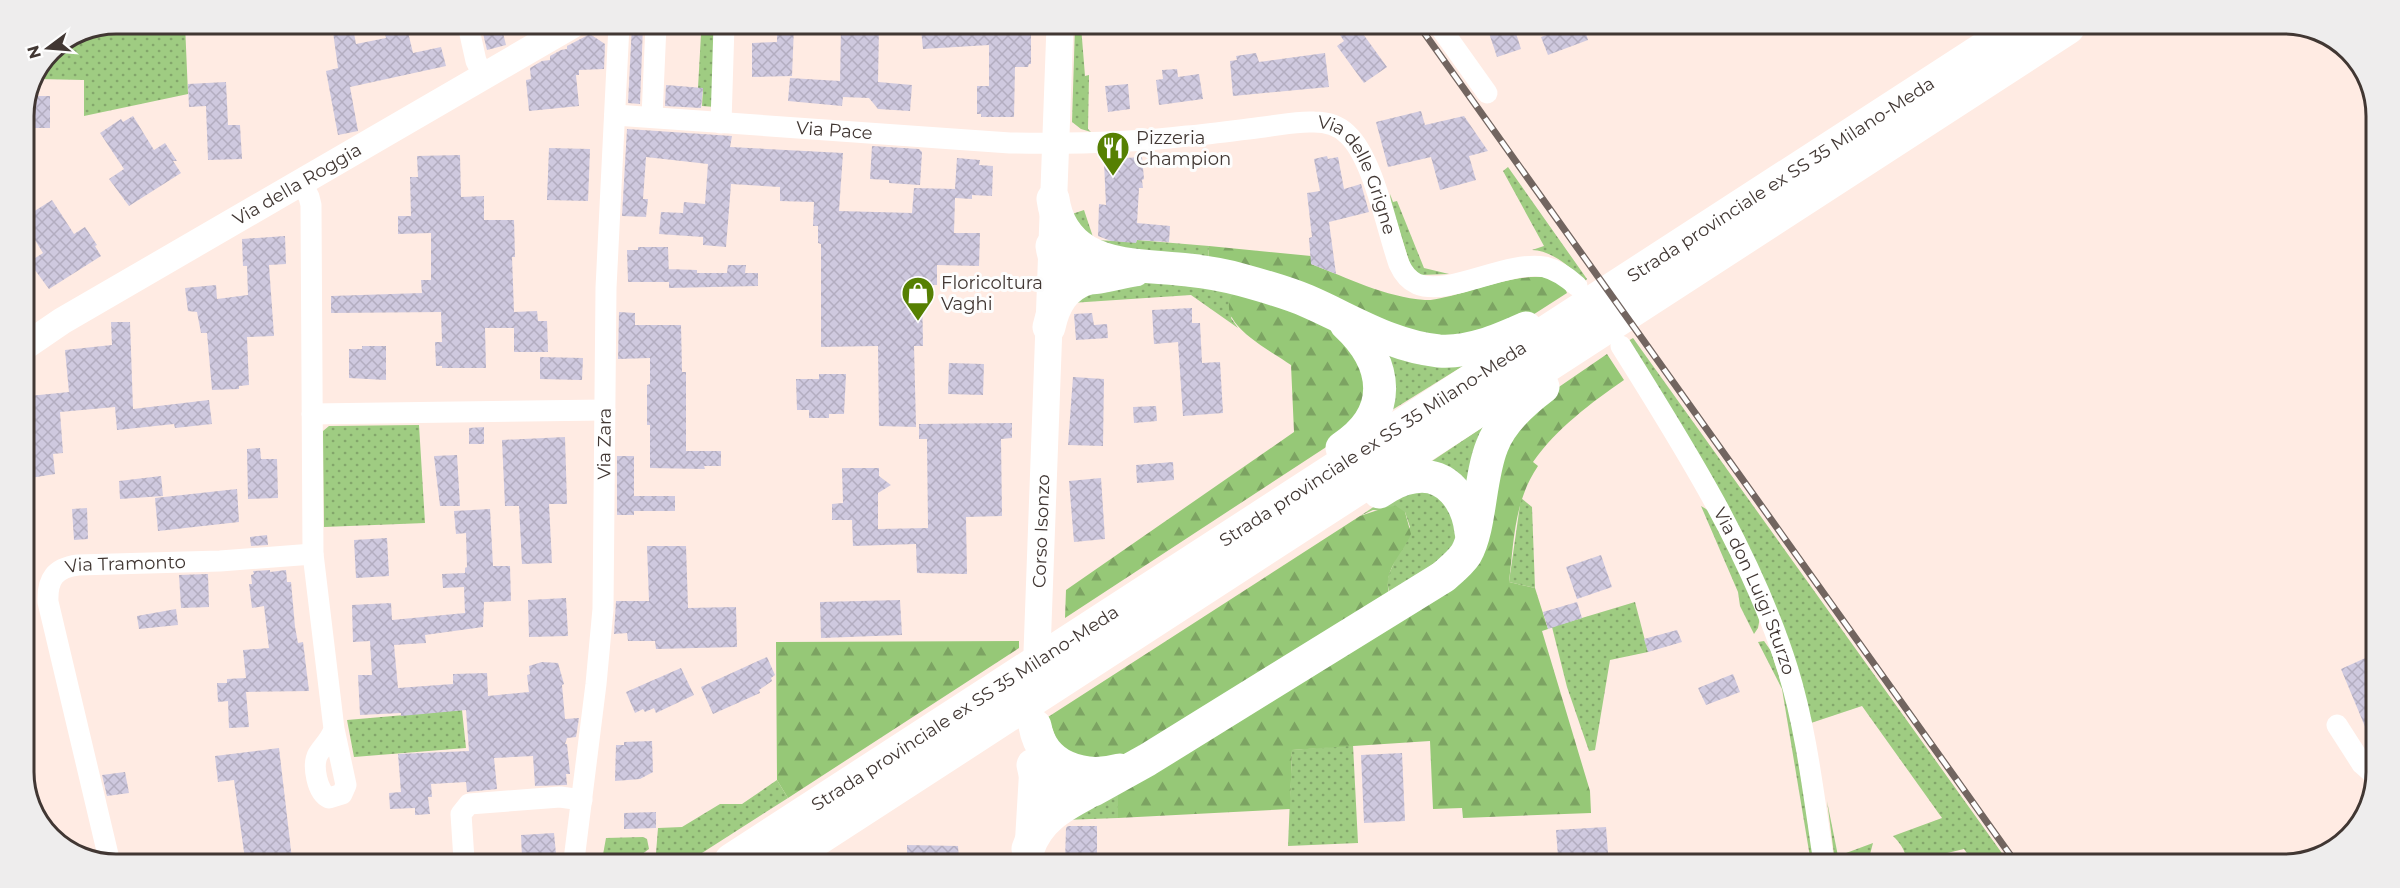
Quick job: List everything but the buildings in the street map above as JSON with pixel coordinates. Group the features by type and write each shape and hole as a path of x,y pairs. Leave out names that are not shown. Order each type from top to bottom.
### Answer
{"highway":[{"name":"Strada provinciale ex SS 35 Milano-Meda","path":"1635,292 2006,34"},
{"name":"Strada provinciale ex SS 35 Milano-Meda","path":"796,854 1019,722 1064,679 1275,525 1635,292 2058,34"},
{"path":"1049,327 1052,314 1061,296 1075,284 1072,268 1085,250 1065,233 1058,221 1053,199"},
{"path":"1028,854 1037,828 1067,803 1084,781 1148,760 1443,577 1465,555 1470,545 1482,478 1497,435 1526,401 1568,369 1593,319 1559,319 1533,325 1490,343 1466,349 1442,351 1394,342 1286,292 1237,278 1188,269 1072,268"},
{"path":"1325,309 1347,325 1370,352 1379,375 1381,388 1378,402 1374,416 1350,443 1304,474 1275,525 1326,525 1393,484 1422,476 1441,481 1456,493 1468,515 1471,532 1470,545"},
{"name":"Strada provinciale ex SS 35 Milano-Meda","path":"740,854 1065,644 1275,525"},
{"path":"1019,722 1056,763 1084,781"},
{"path":"1033,781 1046,793 1056,795 1079,794 1084,781"}],"street":[{"path":"470,34 476,61 484,76"},
{"name":"Via della Roggia","path":"34,340 62,321 556,34"},
{"name":"Via Zara","path":"575,854 603,609 606,288 619,34"},
{"path":"652,117 656,34"},
{"path":"721,123 724,34"},
{"path":"1060,34 1053,199 1072,268"},
{"path":"1445,34 1487,93"},
{"name":"Via Pace","path":"615,114 1055,144"},
{"name":"Via delle Grigne","path":"1055,144 1186,137 1299,122 1331,124 1347,133 1360,150 1370,173 1399,264 1407,278 1422,286 1443,285 1528,266 1550,268 1593,319"},
{"path":"301,182 311,205 313,554 334,729"},
{"name":"Via don Luigi Sturzo","path":"1593,319 1707,489 1767,611 1788,671 1799,716 1822,854"},
{"name":"Corso Isonzo","path":"1028,854 1033,781 1019,722 1049,327"},
{"path":"312,414 605,410"},
{"name":"Via Tramonto","path":"108,853 48,602 48,591 54,573 60,569 78,565 220,561 313,554"},
{"path":"2337,725 2366,768"},
{"path":"464,854 461,814 469,804 560,797 582,800"}],"green space":[{"path":"116,34 185,34 188,94 84,116 84,80 44,79 78,78 78,44 100,36"},
{"path":"701,34 719,35 715,107 702,106 703,88 698,88"},
{"path":"1075,34 1082,34 1085,76 1089,75 1088,129 1091,132 1081,129 1072,122"},
{"path":"1508,167 1587,279 1585,281 1554,257 1532,250 1544,246 1503,171"},
{"path":"1390,194 1393,202 1397,201 1424,268 1449,274 1420,275 1411,267 1391,204"},
{"path":"1084,210 1094,240 1136,242 1137,240 1209,246 1208,261 1098,248 1072,214"},
{"path":"1209,246 1311,256 1311,264 1367,286 1396,295 1425,300 1439,299 1502,282 1543,277 1558,282 1567,293 1528,318 1433,343 1208,261"},
{"path":"1128,280 1246,292 1231,318 1238,328 1191,295 1071,303 1071,299"},
{"path":"1246,292 1344,334 1373,389 1340,438 1065,618 1066,590 1294,432 1291,365 1252,339 1235,322 1230,313 1229,304 1232,296"},
{"path":"1633,338 2003,854 1968,854 1964,849 1943,854 1905,854 1901,845 1893,836 1942,818 1862,706 1811,723 1628,341"},
{"path":"1377,343 1471,361 1384,415"},
{"path":"1607,354 1624,380 1563,427 1533,462 1538,466 1524,493 1516,522 1509,582 1535,588 1548,629 1542,631 1590,791 1591,813 1463,818 1462,808 1433,809 1430,741 1292,750 1290,809 1118,818 1118,790 1442,592 1495,461 1537,402"},
{"path":"419,425 425,523 324,527 323,431 329,426"},
{"path":"1486,425 1473,498 1426,465"},
{"path":"1411,486 1453,502 1457,546 1390,596 1387,582 1389,574 1410,527 1405,512 1373,510 1360,516 1396,492"},
{"path":"1521,498 1532,507 1535,588 1509,582"},
{"path":"1396,506 1405,512 1411,534 1390,571 1388,587 1390,596 1164,736 1105,763 1061,752 1048,717 1360,516"},
{"path":"1701,506 1711,512 1760,617 1754,634 1740,606 1738,592"},
{"path":"1635,602 1648,652 1610,660 1595,750 1589,751 1567,687 1552,627"},
{"path":"1019,641 1019,648 788,798 777,780 776,642"},
{"path":"1764,641 1771,651 1791,714 1814,854 1810,854 1782,689 1758,642"},
{"path":"462,710 466,748 354,757 347,720"},
{"path":"1353,745 1358,843 1288,846 1292,750"},
{"path":"777,780 788,798 700,854 655,854 658,828 682,827 720,804 742,804"},
{"path":"1118,790 1118,818 1063,820"},
{"path":"1827,801 1838,854 1834,854"},
{"path":"643,837 647,839 649,849 642,854 603,854 606,838"},
{"path":"1873,843 1870,854 1843,854"}],"railway":[{"path":"1425,34 2010,854"}],"place":[{"name":"Pizzeria Champion","path":"1113,177"},
{"name":"Floricoltura Vaghi","path":"918,322"}]}
